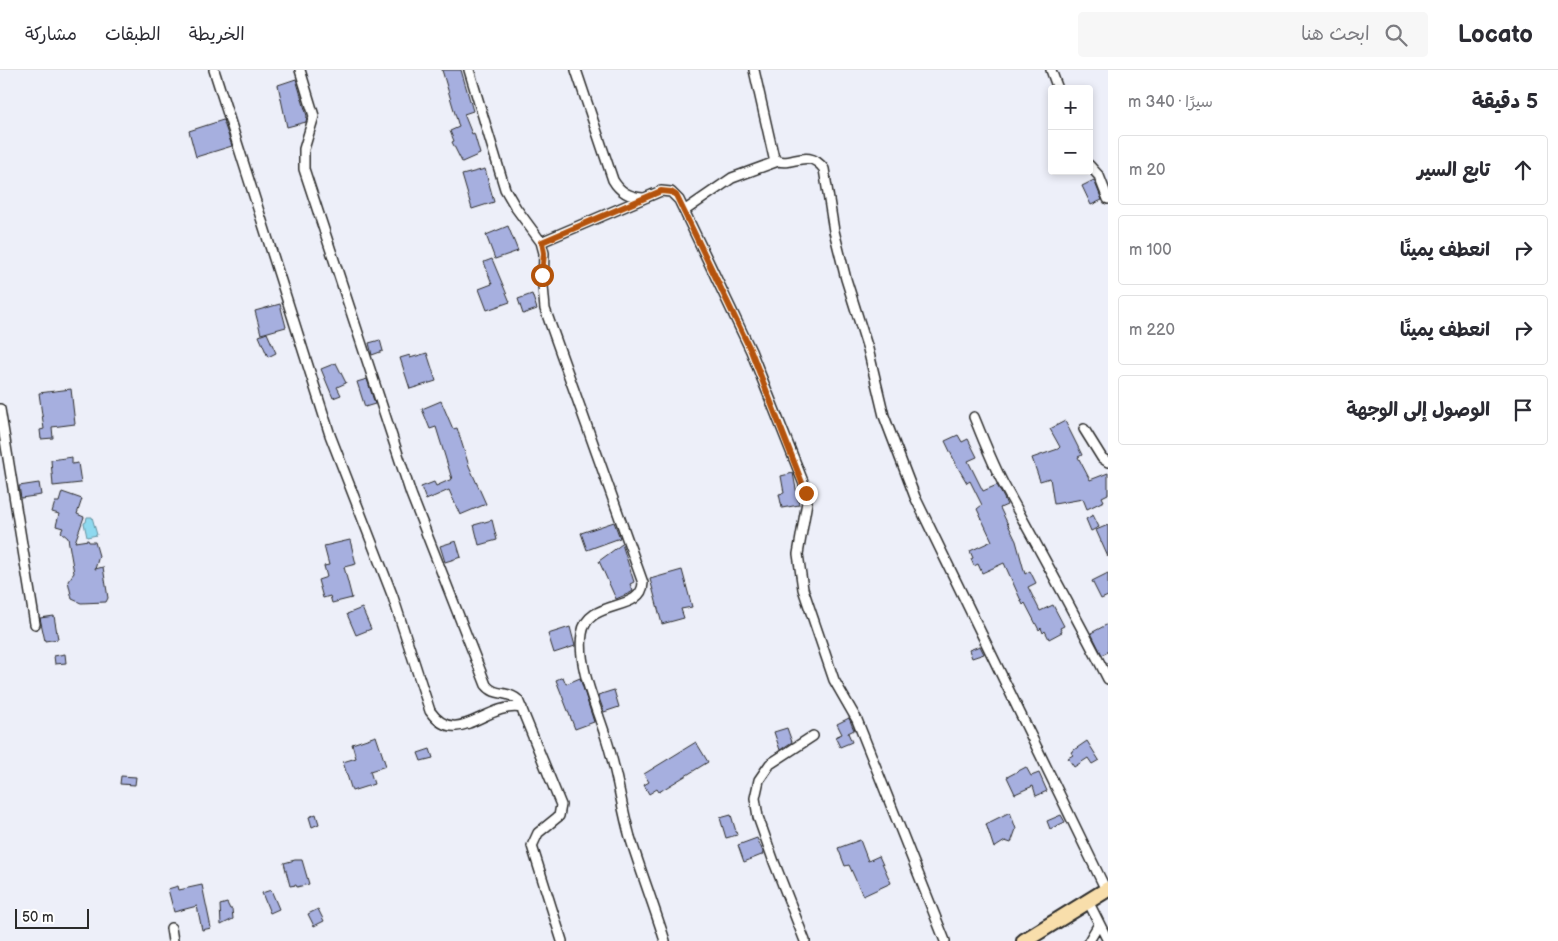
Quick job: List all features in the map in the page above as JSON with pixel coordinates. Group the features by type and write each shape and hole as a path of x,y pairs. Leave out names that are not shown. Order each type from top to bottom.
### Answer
{"main road":[{"path":"1024,941 1107,890"}],"street":[{"path":"214,70 330,435 393,597 430,711 441,724 456,728 499,708 522,708"},
{"path":"300,70 314,116 304,149 304,169 411,494 486,685 494,693 513,695 522,708 561,806 559,816 538,833 532,846 562,941"},
{"path":"469,70 505,189 516,208 542,242 544,253 542,275 545,309 643,583 642,591 636,598 594,614 585,624 581,638 587,676 608,742 630,836 665,941"},
{"path":"576,70 613,180 622,192 636,198 643,198"},
{"path":"754,70 768,125 771,150 778,161"},
{"path":"1051,70 1057,85"},
{"path":"684,211 732,178 778,161 783,162 808,157 814,159 824,169 841,263 868,349 884,416 898,457 918,503 1107,890"},
{"path":"1093,169 1099,176 1108,199"},
{"path":"542,242 661,191 671,192 679,200 751,351 804,484 807,502 798,554 803,589 834,680 857,720 945,941"},
{"path":"0,409 35,624"},
{"path":"974,418 1004,487 1037,550 1058,582 1108,679"},
{"path":"1084,430 1102,458 1108,462"},
{"path":"805,941 758,817 755,798 759,780 770,764 813,736"},
{"path":"1088,901 1108,941"},
{"path":"1089,941 1099,924"},
{"path":"171,928 174,941"}],"water":[{"path":"87,517 92,517 97,535 87,537 84,523"}],"building":[{"path":"442,70 461,70 473,111 464,114 472,134 474,133 480,154 462,162 452,142 454,141 450,131 459,127"},
{"path":"296,79 307,116 306,122 287,127 278,85"},
{"path":"223,120 232,146 196,157 189,131"},
{"path":"485,169 494,202 472,209 462,175"},
{"path":"1094,180 1102,200 1091,205 1082,186"},
{"path":"508,226 518,251 495,259 486,235"},
{"path":"492,259 510,302 487,310 479,289 492,284 484,262"},
{"path":"532,294 537,309 523,314 518,299"},
{"path":"280,304 286,327 261,334 255,311"},
{"path":"267,333 276,353 268,357 259,336"},
{"path":"380,340 383,351 372,355 369,343"},
{"path":"427,353 436,381 410,389 400,358 410,355 410,358"},
{"path":"336,363 346,383 337,387 341,395 333,398 321,369"},
{"path":"367,379 375,404 365,407 357,382"},
{"path":"71,389 75,424 52,427 53,438 41,439 40,430 44,429 39,393"},
{"path":"441,401 453,429 457,428 469,466 486,504 460,515 449,490 426,500 421,487 434,482 436,486 452,479 436,427 430,429 422,409"},
{"path":"1065,421 1082,455 1078,457 1090,480 1108,473 1108,494 1102,497 1104,501 1087,509 1083,499 1054,504 1050,478 1040,481 1032,458 1060,447 1050,429"},
{"path":"958,435 962,442 968,439 977,457 968,461 983,491 997,485 1004,498 1007,505 1000,508 1016,541 1025,574 1030,571 1036,583 1028,587 1040,611 1053,605 1064,626 1060,628 1062,632 1049,639 1045,631 1043,633 1041,628 1039,630 1025,603 1023,605 1004,563 982,573 978,564 974,566 970,551 992,541 977,509 982,505 970,481 967,483 957,466 945,441"},
{"path":"72,457 72,464 78,463 81,483 53,486 51,460"},
{"path":"793,473 799,505 782,508 779,494 784,493 781,476"},
{"path":"39,483 41,495 21,498 19,486"},
{"path":"62,492 82,499 77,514 84,517 75,542 88,540 89,542 95,542 99,556 95,569 103,567 108,598 106,602 81,603 72,599 68,581 74,573 68,538 61,532 63,528 56,526 59,514 52,512 55,502 59,502"},
{"path":"1093,515 1099,527 1091,531 1086,519"},
{"path":"492,520 497,540 479,545 474,525"},
{"path":"614,522 620,538 587,550 581,533"},
{"path":"1108,525 1108,557 1096,530"},
{"path":"350,540 356,564 344,567 352,598 332,603 330,596 323,598 318,580 327,577 324,566 329,565 324,546"},
{"path":"456,541 461,557 445,562 440,546"},
{"path":"622,544 634,582 630,584 633,591 616,599 599,561"},
{"path":"682,570 692,607 681,609 684,618 662,624 650,579"},
{"path":"1108,573 1108,596 1101,599 1092,581"},
{"path":"362,608 371,629 356,635 347,614"},
{"path":"54,616 58,639 45,641 40,618"},
{"path":"1108,624 1108,652 1102,655 1091,633"},
{"path":"570,627 575,646 554,653 548,634"},
{"path":"980,646 984,654 972,658 969,650"},
{"path":"65,654 66,663 55,664 54,656"},
{"path":"563,677 566,684 580,678 594,722 575,729 556,680"},
{"path":"614,690 619,707 604,712 598,695"},
{"path":"849,718 854,730 848,733 852,742 840,747 835,737 842,734 837,724"},
{"path":"787,728 792,742 780,750 774,732"},
{"path":"376,736 386,766 370,771 374,784 352,791 343,762 356,758 352,744"},
{"path":"1087,741 1099,760 1092,764 1088,758 1074,767 1068,758 1073,755 1071,752"},
{"path":"696,742 708,762 659,792 657,789 649,794 644,785 649,782 644,774"},
{"path":"430,749 433,758 421,761 418,753"},
{"path":"1026,767 1031,776 1039,773 1047,791 1036,796 1033,786 1015,794 1007,777"},
{"path":"121,776 136,777 135,785 120,784"},
{"path":"1010,812 1016,829 1011,843 1005,841 994,848 986,824"},
{"path":"316,814 319,824 312,827 309,817"},
{"path":"731,815 737,835 726,838 720,818"},
{"path":"1061,815 1065,822 1050,829 1047,821"},
{"path":"757,838 764,854 744,862 738,845"},
{"path":"860,840 868,861 879,856 891,883 863,896 849,865 845,866 838,848"},
{"path":"302,860 309,884 297,887 296,885 290,886 284,863"},
{"path":"202,885 211,928 202,930 197,906 174,912 168,889 178,886 179,890"},
{"path":"271,890 279,909 270,913 262,893"},
{"path":"227,903 230,909 232,909 233,919 221,925 220,905"},
{"path":"318,909 324,921 314,926 308,914"}],"route":[{"path":"542,275 544,253 542,242 661,191 671,192 676,195 751,351 806,493"}]}
